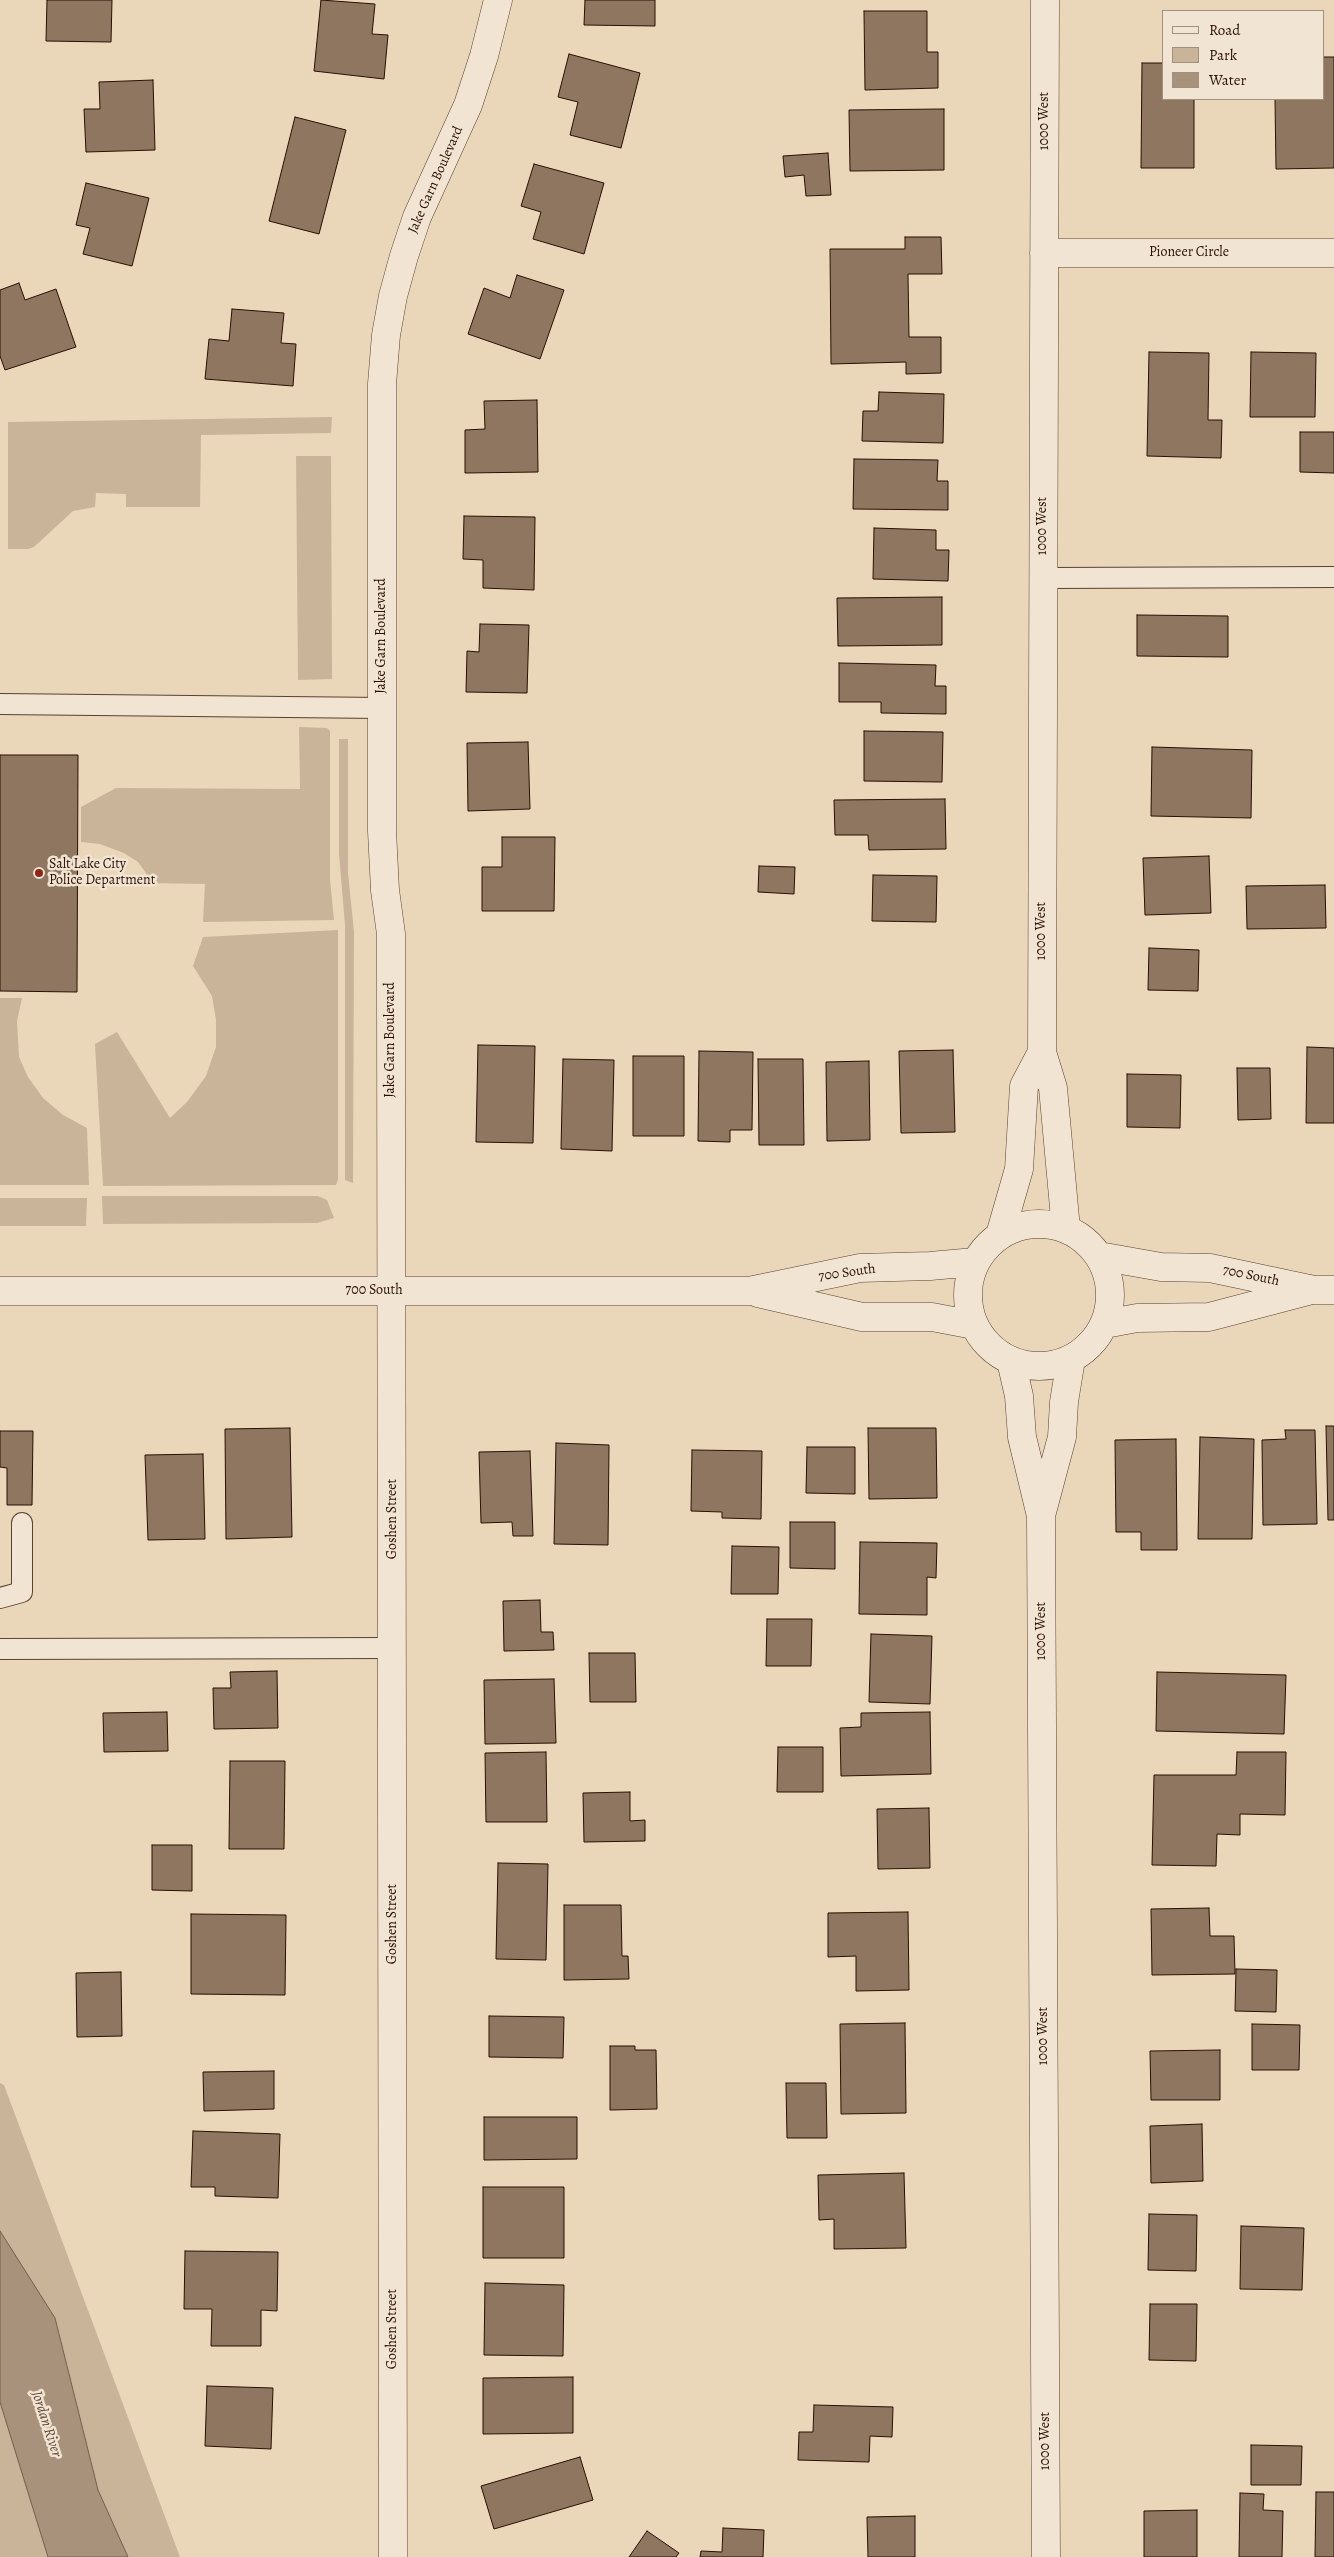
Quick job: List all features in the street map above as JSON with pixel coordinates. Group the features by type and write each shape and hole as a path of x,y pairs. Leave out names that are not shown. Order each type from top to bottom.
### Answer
{"street":[{"name":"Jake Garn Boulevard","path":"393,1291 391,934 383,862 381,434 386,335 393,296 417,217 468,105 484,56 498,0"},
{"name":"1000 West","path":"1045,0 1042,1052 1053,1088 1066,1229"},
{"name":"Pioneer Circle","path":"1044,253 1334,253"},
{"name":"1000 West","path":"1000,1235 1019,1170 1024,1086 1042,1052"},
{"path":"1044,1224 1066,1229 1090,1245 1099,1256 1107,1272 1111,1289 1110,1307 1105,1324 1090,1344 1071,1359 1052,1366 1031,1366 1011,1361 996,1352 983,1340 974,1325 968,1304 968,1290 975,1262 986,1247 1000,1235 1029,1225 1044,1224"},
{"name":"700 South","path":"1099,1256 1161,1267 1210,1268 1324,1290"},
{"name":"700 South","path":"0,1291 749,1291 860,1268 930,1266 975,1262"},
{"name":"700 South","path":"1105,1324 1137,1318 1209,1317 1324,1290"},
{"name":"Goshen Street","path":"393,1291 393,2557"},
{"name":"700 South","path":"749,1291 862,1316 932,1317 974,1325"},
{"name":"1000 West","path":"1041,1516 1062,1438 1064,1402 1071,1359"},
{"name":"1000 West","path":"1011,1361 1019,1396 1022,1437 1041,1516 1046,2557"}],"lane":[{"path":"1043,578 1334,577"},
{"path":"0,704 382,708"},
{"path":"0,1598 22,1592 22,1523"},
{"path":"0,1649 393,1648"}],"green space":[{"path":"332,417 331,433 201,435 200,507 126,507 126,494 96,493 95,507 73,511 34,547 28,549 8,549 8,422"},
{"path":"296,456 331,456 332,679 298,680"},
{"path":"299,727 327,728 330,731 330,879 334,920 203,922 205,884 147,883 146,873 138,862 124,853 100,844 81,842 81,807 116,788 300,789"},
{"path":"339,739 348,739 348,873 354,932 353,1183 345,1180 345,925 339,854"},
{"path":"338,930 338,1179 336,1185 103,1186 95,1044 117,1032 170,1118 187,1102 206,1076 216,1047 216,1020 212,996 193,966 203,937"},
{"path":"0,998 22,998 17,1021 19,1057 28,1077 43,1098 63,1115 87,1128 89,1185 0,1185"},
{"path":"102,1196 318,1196 327,1200 334,1218 317,1223 103,1224"},
{"path":"0,1198 87,1198 86,1226 0,1226"},
{"path":"0,2083 4,2085 180,2557 0,2557"}],"water":[{"name":"Jordan River","path":"0,2231 55,2318 98,2490 128,2557 48,2557 0,2402"}],"building":[{"path":"47,0 112,0 111,42 46,41"},
{"path":"321,0 375,4 372,34 388,35 384,79 314,71"},
{"path":"585,0 655,0 655,26 584,25"},
{"path":"864,11 927,11 927,52 938,52 938,88 865,90"},
{"path":"569,54 640,73 621,148 570,135 578,102 558,97"},
{"path":"1324,57 1334,57 1334,168 1276,169 1275,100 1324,100"},
{"path":"1142,63 1162,63 1162,100 1194,100 1194,168 1141,168"},
{"path":"153,80 155,150 86,152 84,109 100,109 99,82"},
{"path":"944,109 944,170 850,171 849,110"},
{"path":"295,117 346,130 319,234 269,221"},
{"path":"828,153 831,195 806,196 804,175 785,177 783,156"},
{"path":"534,164 604,183 584,254 533,239 541,212 521,206"},
{"path":"86,183 149,198 132,266 83,254 90,228 76,225"},
{"path":"905,237 941,237 942,274 908,274 909,337 941,337 941,373 906,374 906,362 831,364 830,249 905,249"},
{"path":"517,275 564,290 540,359 468,334 484,288 510,298"},
{"path":"19,283 25,300 56,289 76,347 5,370 0,356 0,290"},
{"path":"232,309 284,313 281,343 296,344 293,386 205,379 209,339 229,341"},
{"path":"1149,352 1209,353 1208,420 1222,420 1221,458 1147,456"},
{"path":"1251,352 1316,353 1315,417 1250,417"},
{"path":"879,392 944,394 943,443 862,441 863,411 878,411"},
{"path":"537,400 538,472 465,473 465,430 485,429 484,401"},
{"path":"1300,432 1334,432 1334,473 1300,472"},
{"path":"854,459 938,460 937,481 948,481 948,510 853,509"},
{"path":"464,516 535,517 534,590 483,588 483,560 463,559"},
{"path":"874,528 936,530 936,550 949,550 948,581 873,579"},
{"path":"942,597 942,645 838,646 837,598"},
{"path":"1137,615 1228,616 1228,657 1137,656"},
{"path":"480,624 529,625 527,693 466,692 467,651 479,652"},
{"path":"839,663 936,665 935,686 946,686 946,714 881,713 881,702 839,702"},
{"path":"864,731 943,732 942,782 864,781"},
{"path":"528,742 530,809 468,811 467,743"},
{"path":"1152,747 1252,750 1251,818 1151,816"},
{"name":"Salt Lake City Police Department","path":"0,755 78,755 77,992 0,991"},
{"path":"945,799 946,849 869,850 868,835 835,835 834,800"},
{"path":"502,837 555,837 554,911 482,911 482,867 502,867"},
{"path":"1209,856 1211,913 1145,915 1143,858"},
{"path":"759,866 795,867 794,894 758,892"},
{"path":"873,875 937,876 936,922 872,921"},
{"path":"1325,885 1326,928 1247,929 1246,886"},
{"path":"1149,948 1199,950 1198,991 1148,990"},
{"path":"478,1045 535,1046 533,1143 476,1142"},
{"path":"1307,1047 1334,1048 1334,1123 1306,1123"},
{"path":"953,1050 955,1132 901,1133 899,1051"},
{"path":"699,1051 753,1052 752,1130 730,1130 730,1142 698,1141"},
{"path":"633,1056 684,1056 684,1136 633,1136"},
{"path":"563,1059 614,1060 612,1151 561,1149"},
{"path":"758,1059 803,1059 804,1145 759,1145"},
{"path":"869,1061 870,1140 827,1141 826,1062"},
{"path":"1237,1068 1270,1068 1271,1119 1238,1120"},
{"path":"1127,1074 1181,1075 1180,1128 1127,1127"},
{"path":"1326,1426 1334,1426 1334,1520 1328,1520"},
{"path":"290,1428 292,1537 226,1539 225,1429"},
{"path":"868,1428 936,1428 937,1498 869,1499"},
{"path":"1285,1430 1315,1430 1317,1524 1263,1525 1262,1440 1286,1439"},
{"path":"0,1431 33,1431 32,1505 7,1505 7,1468 0,1467"},
{"path":"1200,1437 1254,1439 1252,1539 1198,1539"},
{"path":"1176,1439 1177,1550 1141,1550 1141,1532 1116,1532 1115,1440"},
{"path":"556,1443 609,1445 608,1545 554,1544"},
{"path":"807,1447 855,1447 855,1494 806,1493"},
{"path":"692,1450 762,1451 761,1519 722,1518 722,1512 691,1511"},
{"path":"530,1451 533,1536 513,1536 512,1522 481,1523 479,1452"},
{"path":"203,1454 205,1539 148,1540 145,1455"},
{"path":"790,1522 835,1522 835,1569 790,1568"},
{"path":"860,1542 937,1543 936,1578 927,1577 927,1615 859,1614"},
{"path":"732,1546 779,1547 778,1594 731,1594"},
{"path":"540,1600 541,1632 553,1632 554,1650 504,1651 503,1601"},
{"path":"767,1619 812,1619 811,1666 766,1666"},
{"path":"871,1634 932,1636 930,1704 869,1702"},
{"path":"589,1653 635,1653 636,1702 590,1702"},
{"path":"277,1671 278,1728 214,1729 213,1688 231,1688 230,1672"},
{"path":"1157,1672 1286,1675 1284,1734 1156,1731"},
{"path":"554,1679 556,1743 485,1744 484,1680"},
{"path":"167,1712 168,1751 104,1752 103,1713"},
{"path":"930,1712 931,1774 841,1776 840,1728 861,1727 861,1713"},
{"path":"778,1747 823,1747 823,1792 777,1792"},
{"path":"546,1752 547,1822 486,1822 485,1753"},
{"path":"1237,1752 1286,1752 1285,1815 1240,1814 1240,1835 1217,1834 1216,1866 1152,1865 1154,1775 1236,1775"},
{"path":"230,1761 285,1761 284,1849 229,1849"},
{"path":"630,1792 630,1821 645,1820 645,1841 584,1842 583,1793"},
{"path":"929,1808 930,1868 878,1869 877,1809"},
{"path":"152,1845 192,1845 192,1891 152,1890"},
{"path":"498,1863 548,1864 546,1960 496,1959"},
{"path":"564,1905 621,1905 622,1956 628,1956 629,1979 564,1980"},
{"path":"1209,1908 1210,1936 1234,1936 1235,1974 1152,1975 1151,1909"},
{"path":"908,1912 909,1990 856,1991 856,1956 828,1957 828,1913"},
{"path":"191,1914 286,1915 285,1995 191,1994"},
{"path":"1236,1969 1277,1970 1276,2012 1235,2011"},
{"path":"121,1972 122,2036 77,2037 76,1973"},
{"path":"489,2016 564,2017 563,2058 489,2057"},
{"path":"905,2023 906,2113 841,2114 840,2024"},
{"path":"1252,2024 1300,2025 1299,2070 1252,2070"},
{"path":"610,2046 635,2046 635,2050 656,2050 657,2109 610,2110"},
{"path":"1220,2050 1220,2100 1151,2100 1150,2051"},
{"path":"274,2071 274,2109 204,2111 203,2072"},
{"path":"786,2083 826,2083 827,2138 787,2138"},
{"path":"484,2117 577,2117 577,2159 484,2160"},
{"path":"1202,2124 1203,2181 1151,2183 1150,2126"},
{"path":"193,2131 280,2134 278,2198 215,2196 215,2187 191,2187"},
{"path":"904,2173 906,2248 834,2249 834,2219 819,2220 818,2175"},
{"path":"483,2187 564,2187 564,2258 483,2258"},
{"path":"1149,2214 1197,2215 1196,2271 1148,2270"},
{"path":"1241,2226 1304,2228 1302,2290 1240,2289"},
{"path":"185,2251 278,2252 277,2311 261,2310 261,2346 211,2346 212,2309 184,2309"},
{"path":"485,2283 564,2285 563,2356 484,2355"},
{"path":"1150,2304 1197,2304 1196,2361 1149,2360"},
{"path":"573,2377 573,2433 483,2434 483,2378"},
{"path":"207,2386 273,2388 271,2449 205,2446"},
{"path":"814,2405 893,2407 892,2437 870,2436 869,2462 798,2460 799,2432 813,2432"},
{"path":"1251,2445 1302,2446 1301,2485 1251,2485"},
{"path":"580,2457 593,2500 494,2529 481,2486"},
{"path":"1316,2492 1334,2492 1334,2557 1315,2557"},
{"path":"1240,2493 1264,2494 1263,2510 1283,2511 1282,2557 1239,2557"},
{"path":"1197,2510 1197,2557 1144,2557 1144,2511"},
{"path":"915,2516 915,2557 868,2557 867,2517"},
{"path":"723,2528 764,2530 763,2557 700,2557 701,2551 722,2552"},
{"path":"647,2531 679,2553 676,2557 629,2557"}],"place":[{"name":"Salt Lake City Police Department","path":"39,873"}]}
